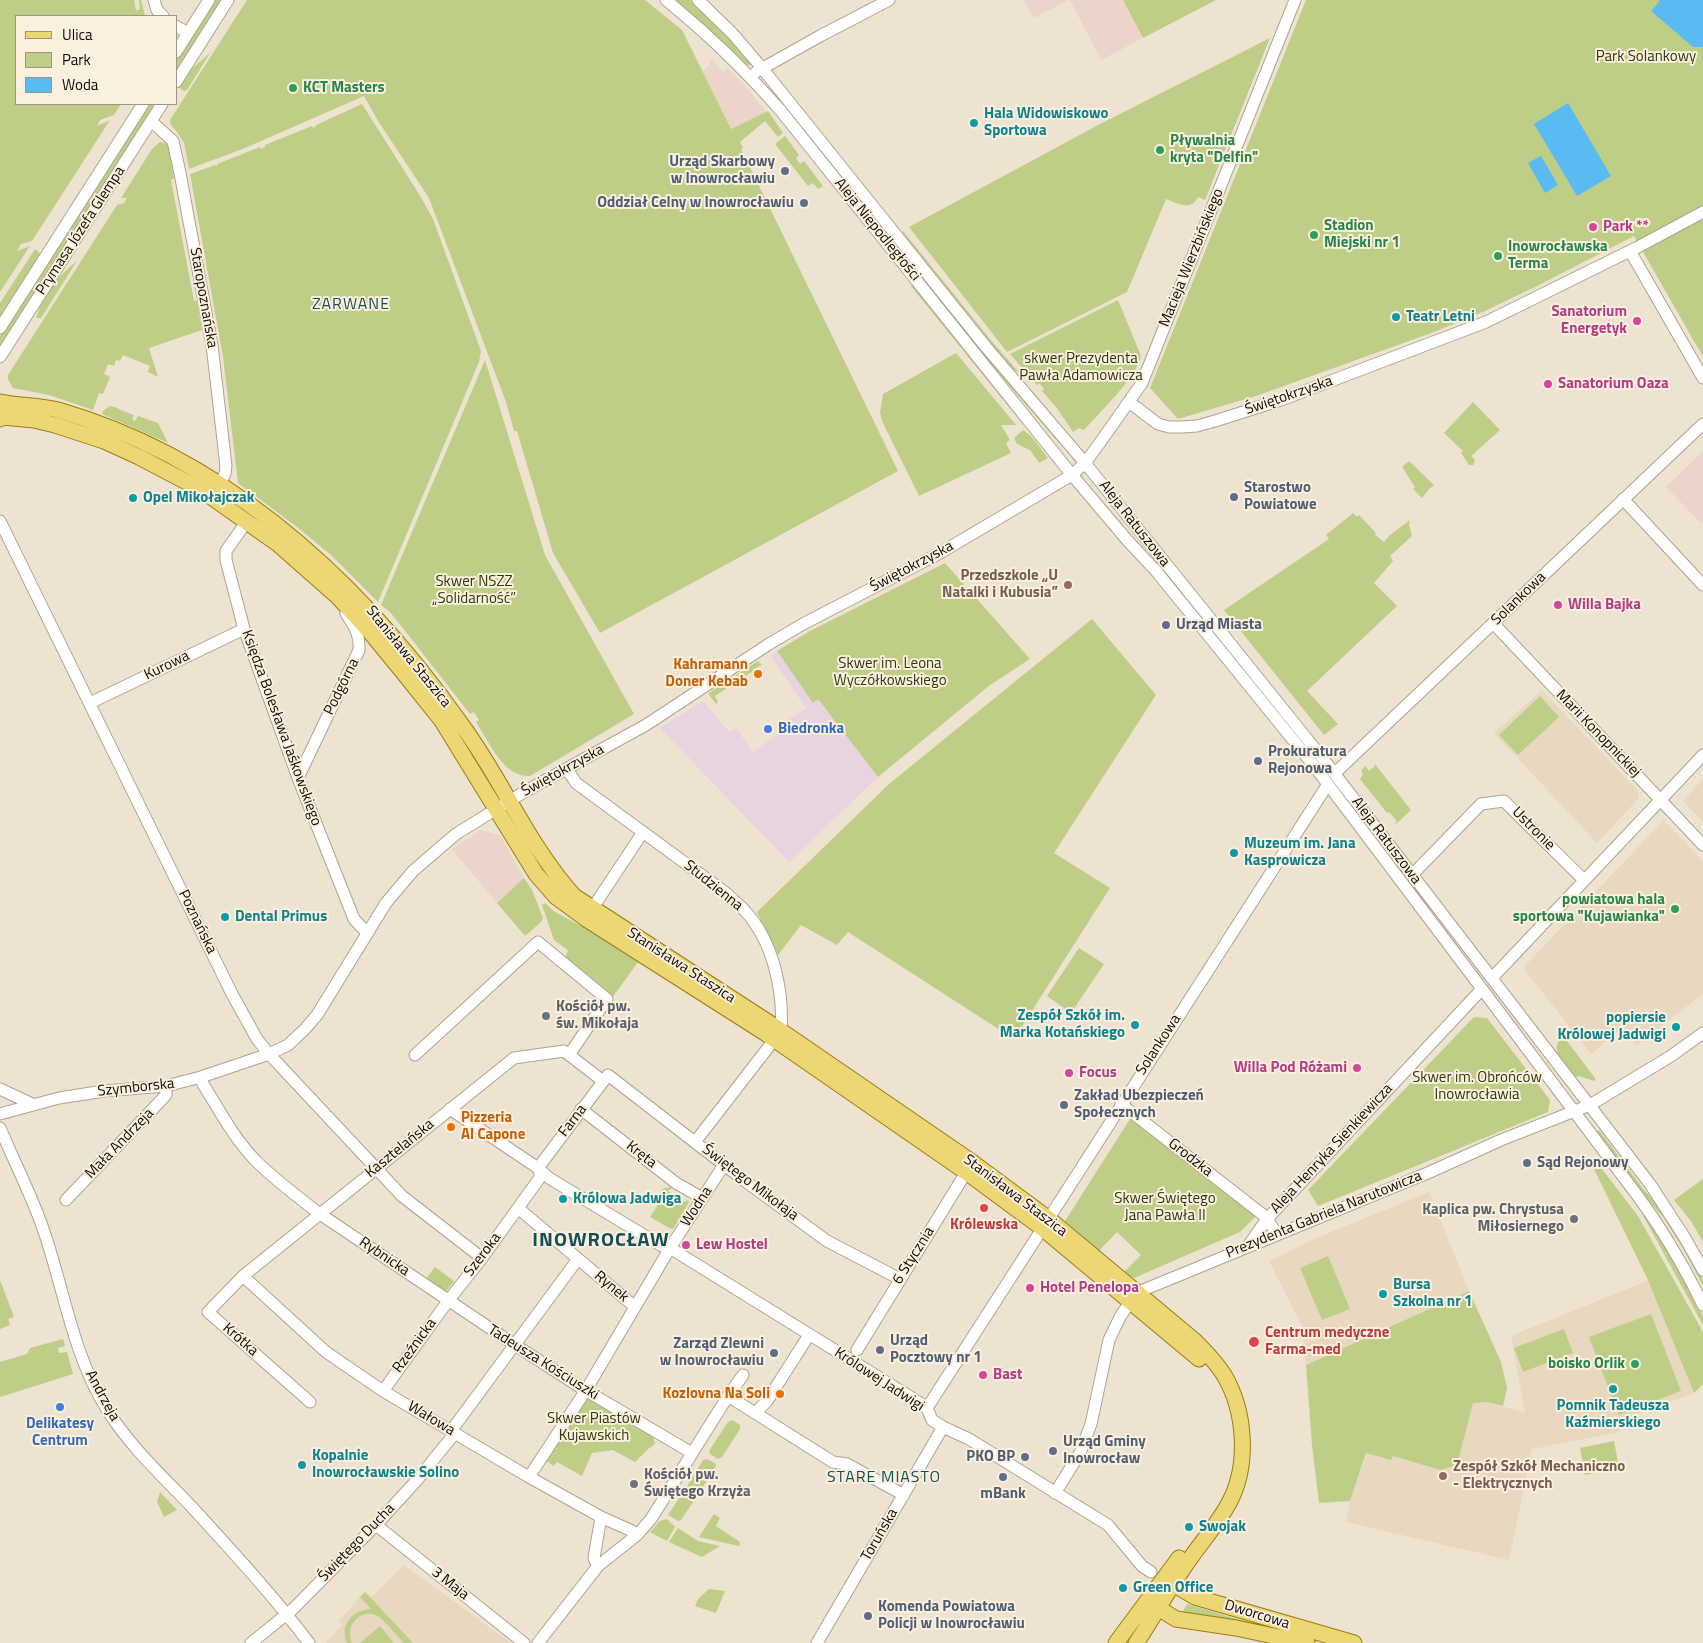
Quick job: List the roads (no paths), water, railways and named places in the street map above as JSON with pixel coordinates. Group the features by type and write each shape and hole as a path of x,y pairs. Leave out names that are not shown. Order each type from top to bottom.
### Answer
{"main road":[{"name":"Stanisława Staszica","path":"0,402 34,405 57,410 106,426 175,458 219,484 260,512 306,548 374,615 465,729 503,805"},
{"name":"Stanisława Staszica","path":"0,419 3,417 34,420 104,441 178,476 247,521 278,544 337,596 381,645 442,721 549,866 574,896 969,1167 1045,1224 1133,1298 1206,1365 1224,1395 1232,1436 1233,1452 1230,1473 1220,1501 1162,1578 1152,1605"},
{"name":"Dworcowa","path":"1162,1578 1195,1597 1354,1643"},
{"name":"Dworcowa","path":"1152,1605 1176,1619 1236,1628 1307,1643"},
{"path":"1116,1643 1152,1605"},
{"path":"1136,1643 1152,1605"}],"street":[{"path":"154,0 157,10 162,15"},
{"path":"178,49 209,0"},
{"path":"178,79 228,0"},
{"name":"Aleja Niepodległości","path":"666,0 719,46 750,76 781,111 1072,475"},
{"name":"Aleja Niepodległości","path":"698,0 733,34 762,68 986,347 1085,463"},
{"path":"750,76 877,2 889,0"},
{"name":"Macieja Wierzbińskiego","path":"1129,402 1142,383 1295,0"},
{"path":"178,27 188,33"},
{"name":"Prymasa Józefa Glempa","path":"0,328 142,105"},
{"name":"Prymasa Józefa Glempa","path":"0,357 161,105"},
{"name":"Staropoznańska","path":"151,121 173,141 208,322 226,466 225,474 219,484"},
{"name":"Świętokrzyska","path":"269,1054 288,1045 305,1029 324,1004 386,903 413,872 456,834 503,805 646,725 768,644 932,558 1072,475 1085,463 1129,402 1158,424 1169,427 1197,426 1214,422 1281,400 1462,332 1630,251 1703,212"},
{"path":"1630,251 1703,378"},
{"name":"Solankowa","path":"1335,773 1703,424"},
{"name":"Aleja Ratuszowa","path":"1085,463 1335,773 1590,1105 1650,1184 1703,1270"},
{"name":"Aleja Ratuszowa","path":"1072,475 1156,572 1328,784 1653,1217 1686,1270 1703,1305"},
{"path":"1623,499 1703,585"},
{"name":"Poznańska","path":"0,521 232,994 257,1039 402,1196 482,1258"},
{"name":"Księdza Bolesława Jaśkowskiego","path":"247,521 226,551 226,560 244,629 298,778 354,919 367,932"},
{"path":"1156,572 1165,563"},
{"name":"Podgórna","path":"298,778 359,650 360,640 358,632 337,596"},
{"name":"Marii Konopnickiej","path":"1492,624 1703,845"},
{"name":"Kurowa","path":"90,703 244,629"},
{"path":"1492,978 1703,756"},
{"name":"Studzienna","path":"567,769 576,783 726,893 754,922 775,967 782,1018 778,1035"},
{"name":"Solankowa","path":"927,1408 1328,784"},
{"name":"Ustronie","path":"1412,875 1481,804 1504,800 1584,880"},
{"path":"596,903 642,832"},
{"path":"415,1055 538,942 607,999 569,1055"},
{"name":"Aleja Henryka Sienkiewicza","path":"1247,1247 1267,1219 1482,988"},
{"name":"Prezydenta Gabriela Narutowicza","path":"1133,1298 1247,1247 1590,1105 1671,1056 1703,1033"},
{"path":"695,1142 778,1035"},
{"name":"Kasztelańska","path":"243,1276 514,1058 564,1051 569,1055"},
{"name":"Szymborska","path":"0,1114 32,1104 90,1093 166,1086 201,1077 269,1054"},
{"name":"Świętego Mikołaja","path":"569,1055 605,1078 695,1142 827,1241 900,1279"},
{"name":"Rybnicka","path":"201,1077 203,1084 229,1126 254,1159 320,1214 448,1301"},
{"name":"Farna","path":"538,1168 605,1078"},
{"name":"Mała Andrzeja","path":"66,1200 166,1095 166,1086"},
{"path":"0,1089 32,1104"},
{"name":"Grodzka","path":"1121,1104 1267,1219 1278,1234"},
{"path":"450,1109 538,1168 549,1178 662,1246 670,1248"},
{"name":"Kręta","path":"581,1109 676,1182 702,1198"},
{"name":"Andrzeja","path":"0,1128 23,1178 49,1246 87,1373 106,1410 129,1440 221,1538 288,1615 309,1643"},
{"name":"Wodna","path":"670,1248 724,1165"},
{"name":"6 Stycznia","path":"857,1350 969,1167"},
{"path":"518,1208 541,1176 538,1168"},
{"name":"Szeroka","path":"448,1301 518,1208"},
{"name":"Rynek","path":"518,1208 635,1307 670,1248"},
{"name":"Królowej Jadwigi","path":"670,1248 927,1408 932,1420 943,1428 970,1439 1108,1525 1142,1566 1162,1578"},
{"name":"Świętego Ducha","path":"250,1643 288,1615 417,1480 578,1259"},
{"name":"Wałowa","path":"243,1276 326,1352 383,1391 529,1477 601,1517 632,1530 637,1535"},
{"name":"Krótka","path":"243,1276 208,1312 310,1402"},
{"path":"1055,1493 1080,1453 1091,1424 1109,1340 1133,1298"},
{"name":"Tadeusza Kościuszki","path":"448,1301 586,1390 692,1454"},
{"name":"Rzeźnicka","path":"383,1391 448,1301"},
{"path":"529,1477 586,1390 635,1307"},
{"path":"755,1413 767,1401 809,1336"},
{"path":"538,1643 598,1566 637,1535 656,1512 743,1375"},
{"path":"728,1396 833,1462 847,1464 904,1495"},
{"name":"Toruńska","path":"817,1643 943,1428"},
{"path":"598,1566 594,1558 601,1517"},
{"name":"3 Maja","path":"376,1525 524,1643"}],"water":[{"path":"1659,0 1703,0 1703,47 1693,47 1651,11"},
{"path":"1568,103 1611,176 1577,196 1534,124"},
{"path":"1541,156 1558,185 1545,193 1528,163"}],"place":[{"name":"KCT Masters","path":"293,88"},
{"name":"Hala Widowiskowo Sportowa","path":"974,123"},
{"name":"Pływalnia kryta \"Delfin\"","path":"1160,150"},
{"name":"Urząd Skarbowy w Inowrocławiu","path":"785,171"},
{"name":"Oddział Celny w Inowrocławiu","path":"804,203"},
{"name":"Park **","path":"1593,227"},
{"name":"Stadion Miejski nr 1","path":"1314,235"},
{"name":"Inowrocławska Terma","path":"1498,256"},
{"name":"Teatr Letni","path":"1396,317"},
{"name":"Sanatorium Energetyk","path":"1637,321"},
{"name":"Sanatorium Oaza","path":"1548,384"},
{"name":"Starostwo Powiatowe","path":"1234,497"},
{"name":"Opel Mikołajczak","path":"133,498"},
{"name":"Przedszkole „U Natalki i Kubusia”","path":"1068,585"},
{"name":"Willa Bajka","path":"1558,605"},
{"name":"Urząd Miasta","path":"1166,625"},
{"name":"Kahramann Doner Kebab","path":"758,674"},
{"name":"Biedronka","path":"768,729"},
{"name":"Prokuratura Rejonowa","path":"1258,761"},
{"name":"Muzeum im. Jana Kasprowicza","path":"1234,853"},
{"name":"powiatowa hala sportowa \"Kujawianka\"","path":"1675,909"},
{"name":"Dental Primus","path":"225,917"},
{"name":"Kościół pw. św. Mikołaja","path":"546,1016"},
{"name":"Zespół Szkół im. Marka Kotańskiego","path":"1135,1025"},
{"name":"popiersie Królowej Jadwigi","path":"1676,1027"},
{"name":"Willa Pod Różami","path":"1357,1068"},
{"name":"Focus","path":"1069,1073"},
{"name":"Zakład Ubezpieczeń Społecznych","path":"1064,1105"},
{"name":"Pizzeria Al Capone","path":"451,1127"},
{"name":"Sąd Rejonowy","path":"1527,1163"},
{"name":"Królowa Jadwiga","path":"563,1199"},
{"name":"Królewska","path":"984,1208"},
{"name":"Kaplica pw. Chrystusa Miłosiernego","path":"1574,1219"},
{"name":"Lew Hostel","path":"686,1245"},
{"name":"Hotel Penelopa","path":"1030,1288"},
{"name":"Bursa Szkolna nr 1","path":"1383,1294"},
{"name":"Centrum medyczne Farma-med","path":"1254,1342"},
{"name":"Urząd Pocztowy nr 1","path":"880,1350"},
{"name":"Zarząd Zlewni w Inowrocławiu","path":"774,1353"},
{"name":"boisko Orlik","path":"1635,1364"},
{"name":"Bast","path":"983,1375"},
{"name":"Pomnik Tadeusza Kaźmierskiego","path":"1613,1389"},
{"name":"Kozlovna Na Soli","path":"780,1394"},
{"name":"Delikatesy Centrum","path":"60,1407"},
{"name":"Urząd Gminy Inowrocław","path":"1053,1451"},
{"name":"PKO BP","path":"1025,1457"},
{"name":"Kopalnie Inowrocławskie Solino","path":"302,1465"},
{"name":"Zespół Szkół Mechaniczno - Elektrycznych","path":"1443,1476"},
{"name":"mBank","path":"1003,1477"},
{"name":"Kościół pw. Świętego Krzyża","path":"634,1484"},
{"name":"Swojak","path":"1189,1527"},
{"name":"Green Office","path":"1123,1588"},
{"name":"Komenda Powiatowa Policji w Inowrocławiu","path":"868,1616"}],"district":[{"name":"ZARWANE","path":"351,305"},
{"name":"INOWROCŁAW","path":"601,1241"},
{"name":"STARE MIASTO","path":"884,1478"}],"park label":[{"name":"Park Solankowy","path":"1646,57"},
{"name":"skwer Prezydenta Pawła Adamowicza","path":"1081,368"},
{"name":"Skwer NSZZ „Solidarność”","path":"474,590"},
{"name":"Skwer im. Leona Wyczółkowskiego","path":"890,672"},
{"name":"Skwer im. Obrońców Inowrocławia","path":"1477,1086"},
{"name":"Skwer Świętego Jana Pawła II","path":"1165,1208"},
{"name":"Skwer Piastów Kujawskich","path":"594,1428"}]}
